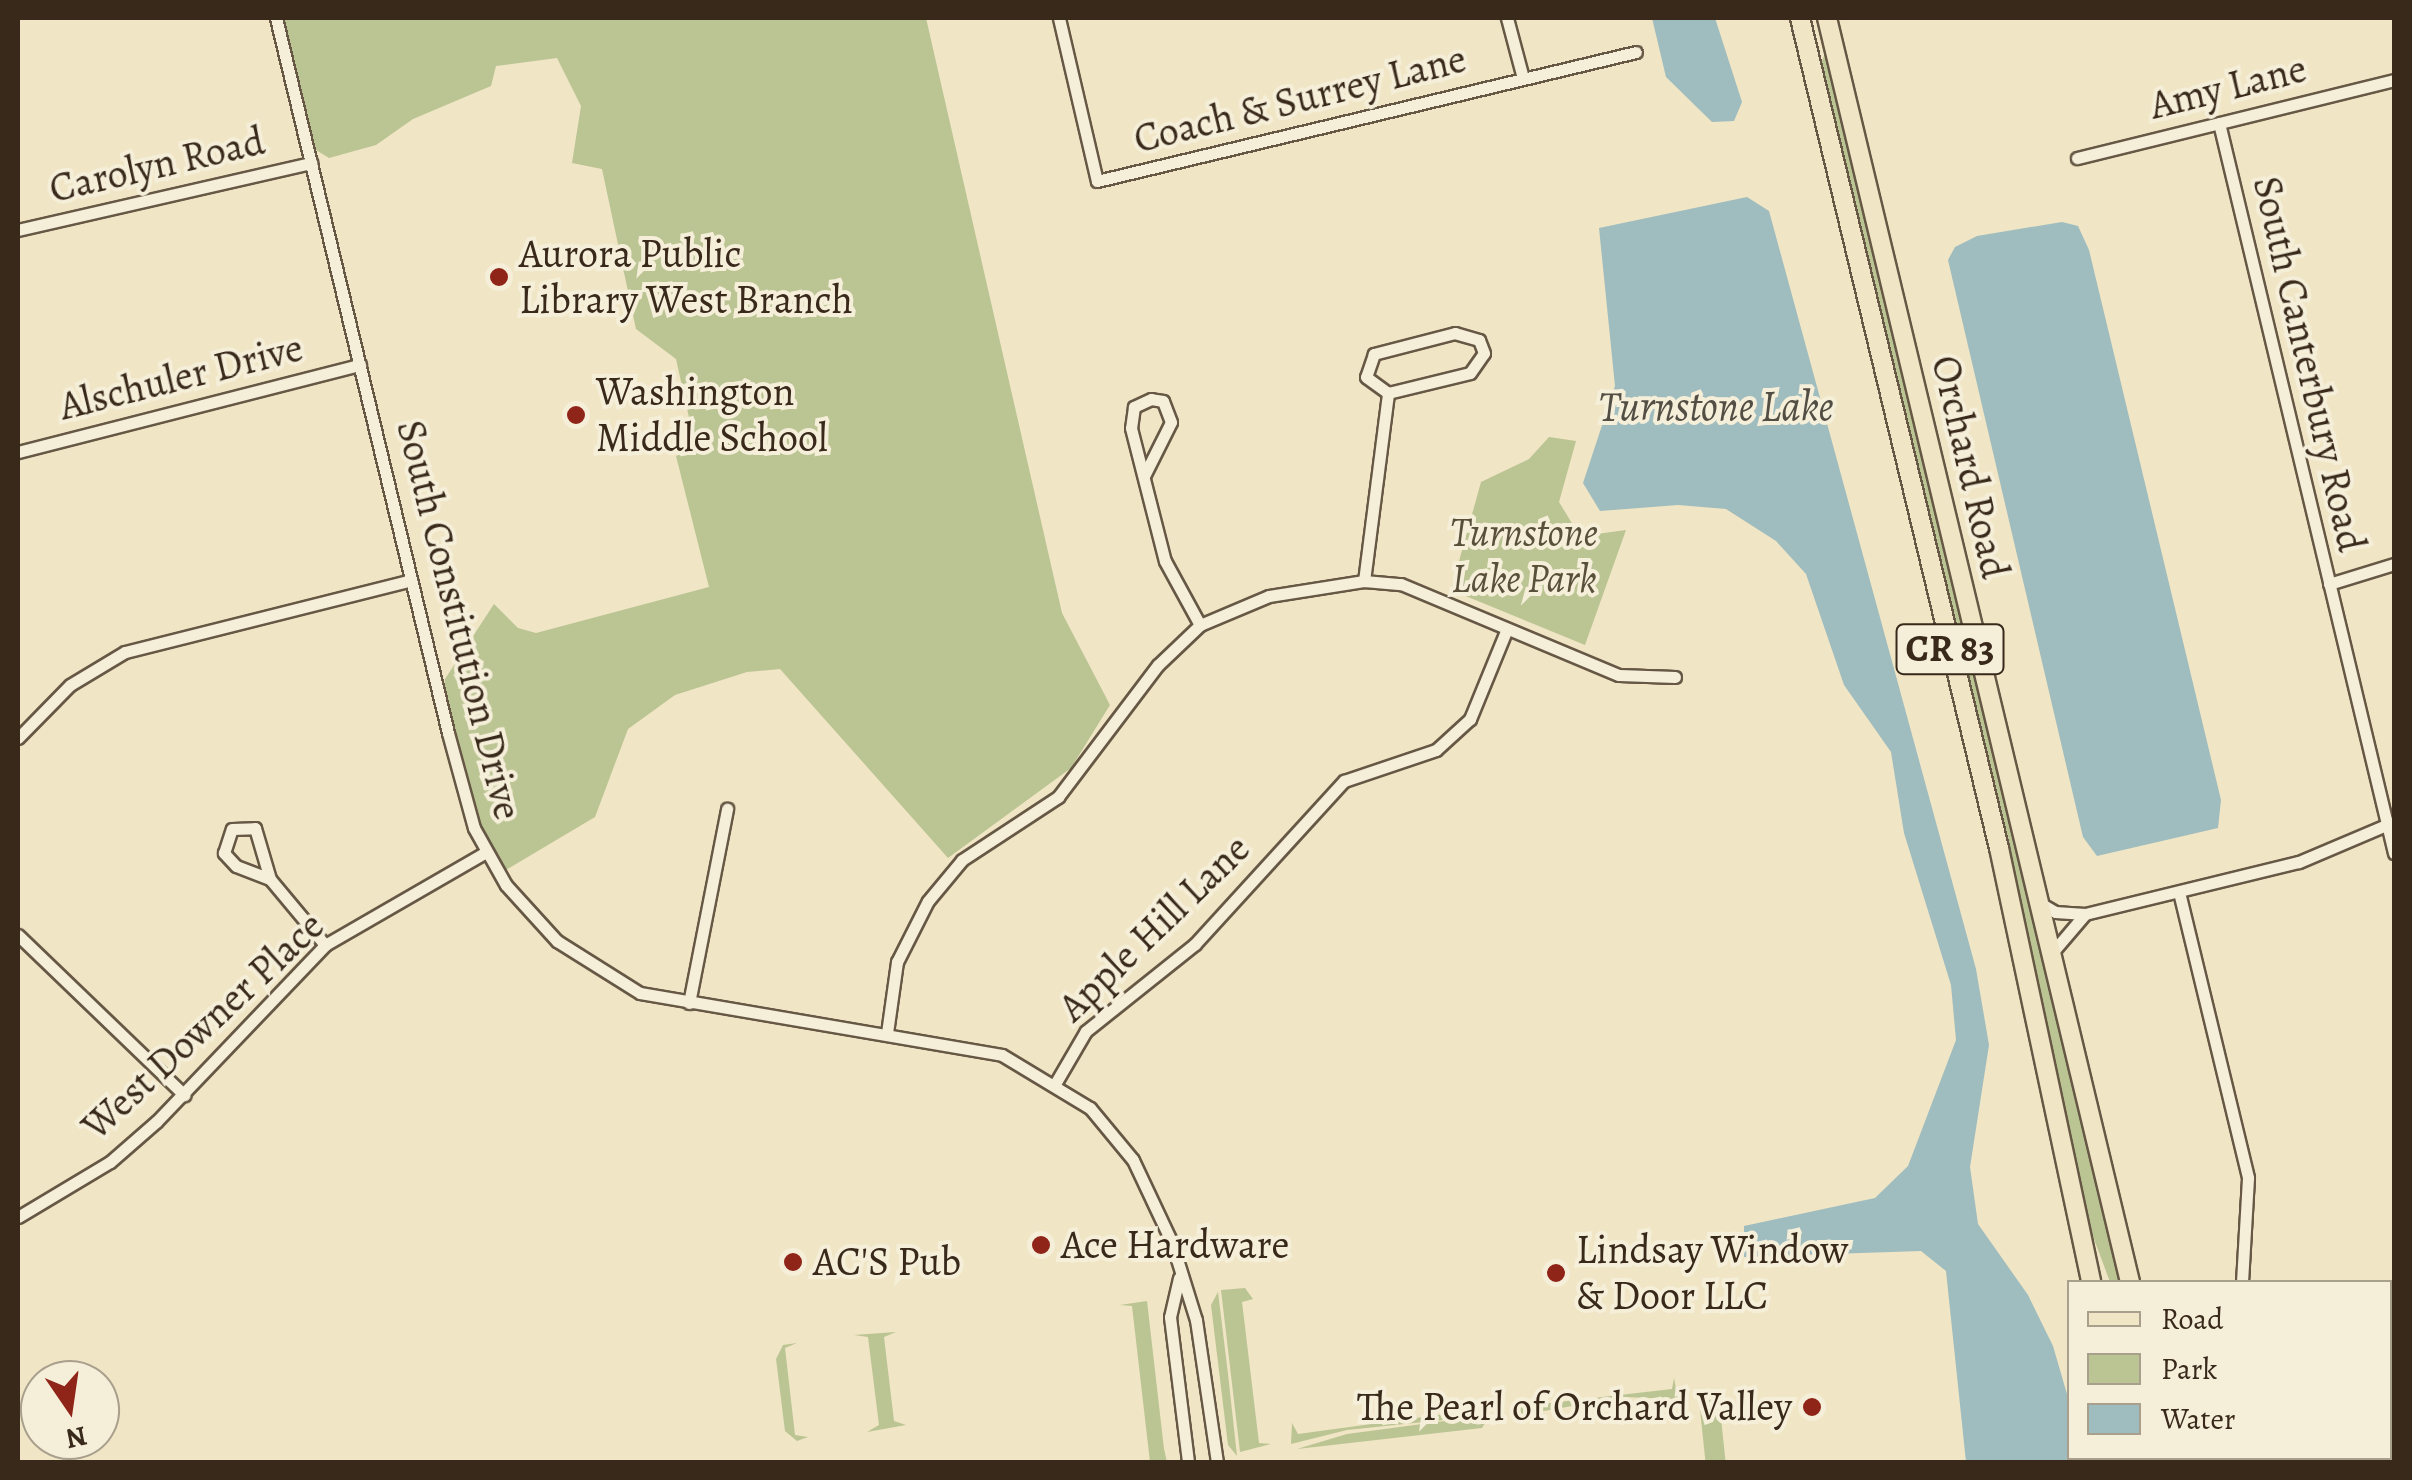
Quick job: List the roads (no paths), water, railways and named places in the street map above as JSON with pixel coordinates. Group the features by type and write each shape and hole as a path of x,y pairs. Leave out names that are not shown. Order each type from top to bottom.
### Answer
{"main road":[{"name":"Orchard Road","path":"1800,18 1999,848 2092,1280"},
{"name":"Orchard Road","path":"1827,18 2130,1280"}],"street":[{"name":"South Constitution Drive","path":"276,18 464,790 486,852 506,885 556,941 616,982 689,1003 1002,1055 1090,1108 1133,1160 1160,1210 1179,1278 1196,1320 1217,1462"},
{"name":"Coach & Surrey Lane","path":"1059,18 1097,181 1636,52"},
{"path":"1507,18 1523,78"},
{"name":"Amy Lane","path":"2078,158 2394,80"},
{"name":"South Canterbury Road","path":"2218,124 2328,584 2391,823 2394,853"},
{"name":"Carolyn Road","path":"18,230 311,163"},
{"path":"1456,334 1479,340 1484,353 1470,374 1388,393 1366,377 1374,354 1456,334"},
{"name":"Alschuler Drive","path":"18,452 360,365"},
{"path":"1364,581 1388,393"},
{"path":"1144,476 1171,422 1163,402 1151,399 1141,400 1131,416 1144,476 1165,562 1200,625"},
{"path":"2328,584 2394,564"},
{"path":"19,732 70,685 139,646 411,580"},
{"path":"887,1033 897,962 928,901 962,860 1058,797 1158,665 1200,625 1269,596 1364,581 1402,584 1619,675 1676,677"},
{"name":"Apple Hill Lane","path":"1055,1084 1086,1031 1196,944 1333,790 1436,750 1470,719 1507,629"},
{"path":"689,1003 727,809"},
{"path":"2038,902 2055,912 2085,914 2299,862 2391,823"},
{"path":"270,879 236,866 224,853 232,829 255,828 270,879 326,945"},
{"name":"West Downer Place","path":"18,1217 110,1162 184,1096 326,945 486,852"},
{"path":"2179,892 2248,1178 2242,1280"},
{"path":"2051,954 2085,914"},
{"path":"18,936 184,1096"},
{"name":"South Constitution Drive","path":"1179,1278 1170,1317 1188,1462"}],"water":[{"path":"1652,18 1715,18 1742,102 1734,121 1712,122 1666,77"},
{"name":"Turnstone Lake","path":"1747,197 1769,211 1976,969 1989,1045 1970,1167 1978,1224 2028,1295 2053,1346 2067,1394 2067,1460 2078,1462 1966,1462 1946,1271 1921,1251 1744,1257 1744,1226 1875,1198 1908,1166 1956,1040 1951,985 1904,833 1891,752 1844,685 1806,574 1776,541 1726,509 1678,505 1600,511 1583,483 1615,386 1599,228"},
{"path":"2062,222 2078,226 2089,250 2221,800 2218,828 2097,856 2083,837 1948,260 1955,247 1977,236"}],"place":[{"name":"Aurora Public Library West Branch","path":"499,277"},
{"name":"Washington Middle School","path":"576,415"},
{"name":"Ace Hardware","path":"1041,1245"},
{"name":"AC'S Pub","path":"793,1262"},
{"name":"Lindsay Window & Door LLC","path":"1556,1273"},
{"name":"The Pearl of Orchard Valley","path":"1812,1407"}],"park label":[{"name":"Turnstone Lake Park","path":"1524,556"}]}
